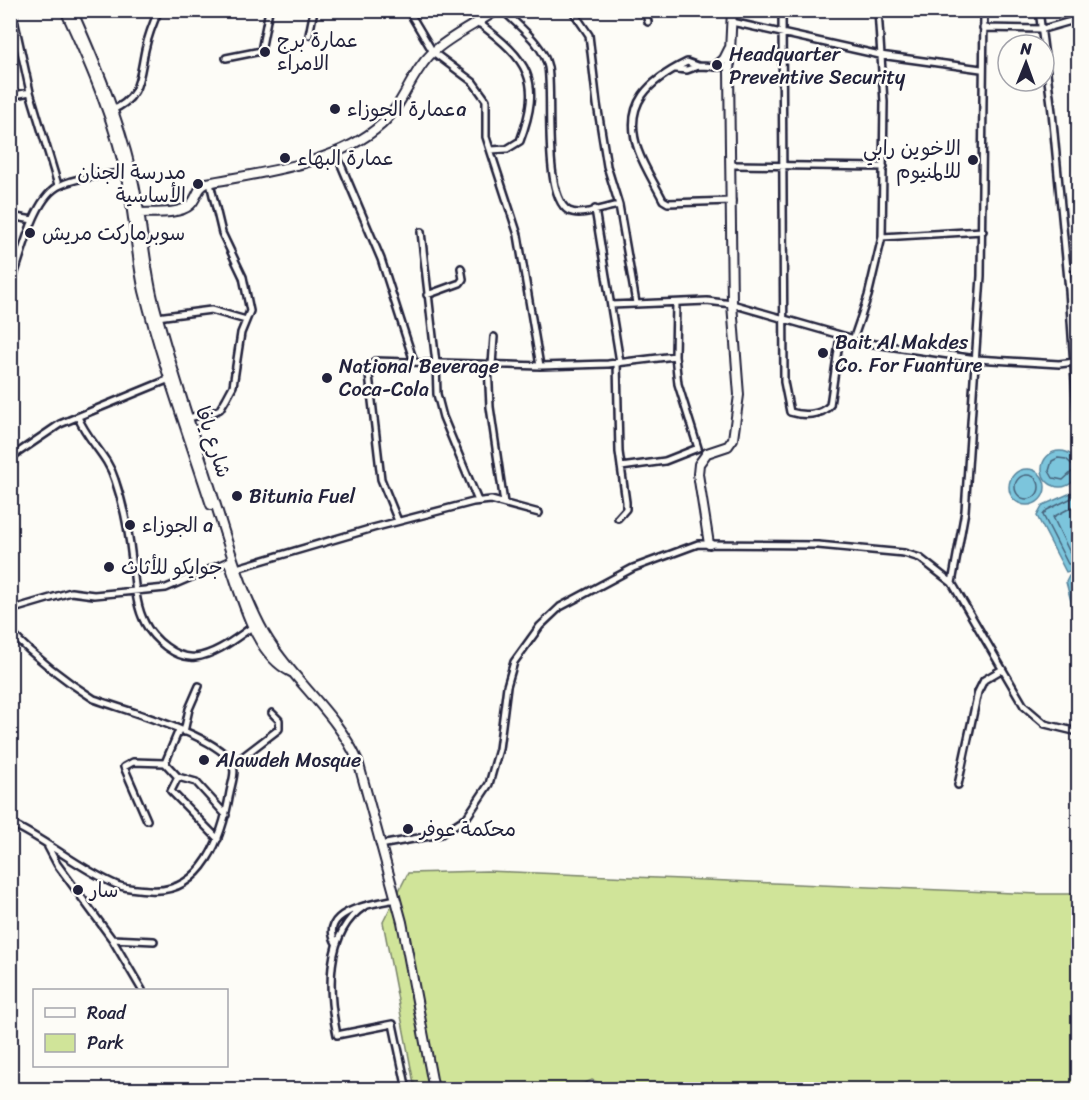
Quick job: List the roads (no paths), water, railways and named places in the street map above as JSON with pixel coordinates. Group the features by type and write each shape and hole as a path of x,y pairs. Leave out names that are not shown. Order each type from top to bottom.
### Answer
{"street":[{"path":"12,10 30,92 58,186"},
{"path":"65,10 109,111 136,213 144,290 229,561 256,625 208,654 193,657 183,656 160,643 144,622 136,590 128,533 115,478 100,451 83,431 78,417"},
{"name":"شارع يافا","path":"72,10 95,61 109,111 131,171 144,258 172,378 188,418 256,625 348,739 366,785 396,899 434,1089"},
{"path":"109,111 129,101 139,87 148,35 159,10"},
{"path":"226,58 261,51 269,10"},
{"path":"309,35 314,10"},
{"path":"408,10 433,52 484,94 486,137 518,236 540,366"},
{"path":"573,10 590,34 597,104 608,166 619,206 636,303"},
{"path":"645,10 648,22"},
{"path":"709,544 698,474 699,464 707,453 728,446 735,433 739,394 732,304 732,165 724,66 730,47 732,10"},
{"path":"782,10 784,382 788,410 797,414 817,413 826,410 830,405 840,336"},
{"path":"853,340 868,296 882,237 884,167 879,10"},
{"path":"952,583 965,510 976,359 983,231 981,69 984,10"},
{"path":"1039,10 1067,267 1078,426"},
{"path":"136,213 188,207 199,188 210,183 275,171 336,153 381,125 399,105 433,52 498,11 541,48 548,67 554,184 567,210 576,213 619,206"},
{"path":"983,28 1042,29 1078,19"},
{"path":"732,22 880,55 981,69"},
{"path":"479,23 521,59 531,87 530,106 520,141 507,149 491,150"},
{"path":"724,66 676,69 657,78 641,96 635,118 638,152 663,200 668,203 732,201"},
{"path":"10,96 30,92"},
{"path":"336,153 381,259 414,362"},
{"path":"732,165 884,167"},
{"path":"10,286 33,220 46,198 58,186 125,172"},
{"path":"188,418 220,409 233,386 241,333 250,299 216,215 210,183"},
{"path":"595,209 618,362 621,466 626,509 618,518"},
{"path":"10,216 33,220"},
{"path":"882,237 983,231"},
{"path":"421,232 436,363 437,393 443,417 478,501"},
{"path":"1067,267 1078,267"},
{"path":"427,295 460,284 463,279 461,268"},
{"path":"611,304 707,301 732,304 853,340 976,359 1059,364 1075,362"},
{"path":"621,466 664,461 698,448 678,384 675,356 676,303"},
{"path":"157,316 211,310 246,320"},
{"path":"494,338 490,365 490,407 504,503"},
{"path":"398,521 381,479 369,367 375,361 540,366 675,356"},
{"path":"10,458 30,442 60,424 172,378"},
{"path":"237,568 398,521 478,501 504,503 539,513"},
{"path":"380,845 441,834 467,817 489,784 499,749 507,686 514,662 540,626 560,607 633,568 686,548 709,544 819,545 904,553 920,558 952,583 1024,706 1045,724 1078,732"},
{"path":"10,610 65,593 94,595 136,590 151,591 177,585 229,561"},
{"path":"10,632 60,676 94,699 207,742 232,765 234,772 226,815 210,856 187,881 159,890 118,885 48,845 32,833 10,823"},
{"path":"958,785 978,692 984,680 1001,670"},
{"path":"165,763 182,731 199,686"},
{"path":"232,765 279,729 279,720 272,713"},
{"path":"147,820 124,767 133,762 165,763 178,777 196,782 226,815"},
{"path":"178,777 171,791 218,839"},
{"path":"48,845 57,864 112,939 141,989"},
{"path":"396,899 365,906 350,917 336,943 330,1004 337,1035 393,1024 407,1089"},
{"path":"112,939 154,941"},
{"path":"584,1089 601,1089"}],"water":[{"path":"1060,451 1073,456 1078,469 1073,482 1060,487 1047,482 1042,469 1047,456"},
{"path":"1027,469 1040,474 1045,487 1040,500 1027,505 1014,500 1009,487 1014,474"},
{"path":"1078,490 1078,569 1066,572 1037,516 1043,505"},
{"path":"1078,573 1078,628 1066,582 1069,576"}],"place":[{"name":"عمارة برج الامراء","path":"265,52"},
{"name":"Headquarter Preventive Security","path":"717,65"},
{"name":"عمارة الجوزاءa","path":"335,109"},
{"name":"عمارة البهاء","path":"285,158"},
{"name":"الاخوين رابي للالمنيوم","path":"973,160"},
{"name":"مدرسة الجنان الأساسية","path":"198,184"},
{"name":"سوبرماركت مريش","path":"30,233"},
{"name":"Bait Al Makdes Co. For Fuanture","path":"823,353"},
{"name":"National Beverage Coca-Cola","path":"327,378"},
{"name":"Bitunia Fuel","path":"237,496"},
{"name":"الجوزاء a","path":"130,525"},
{"name":"جوايكو للأثاث","path":"109,567"},
{"name":"Alawdeh Mosque","path":"204,760"},
{"name":"محكمة عوفر","path":"408,829"},
{"name":"سار","path":"78,890"}]}
